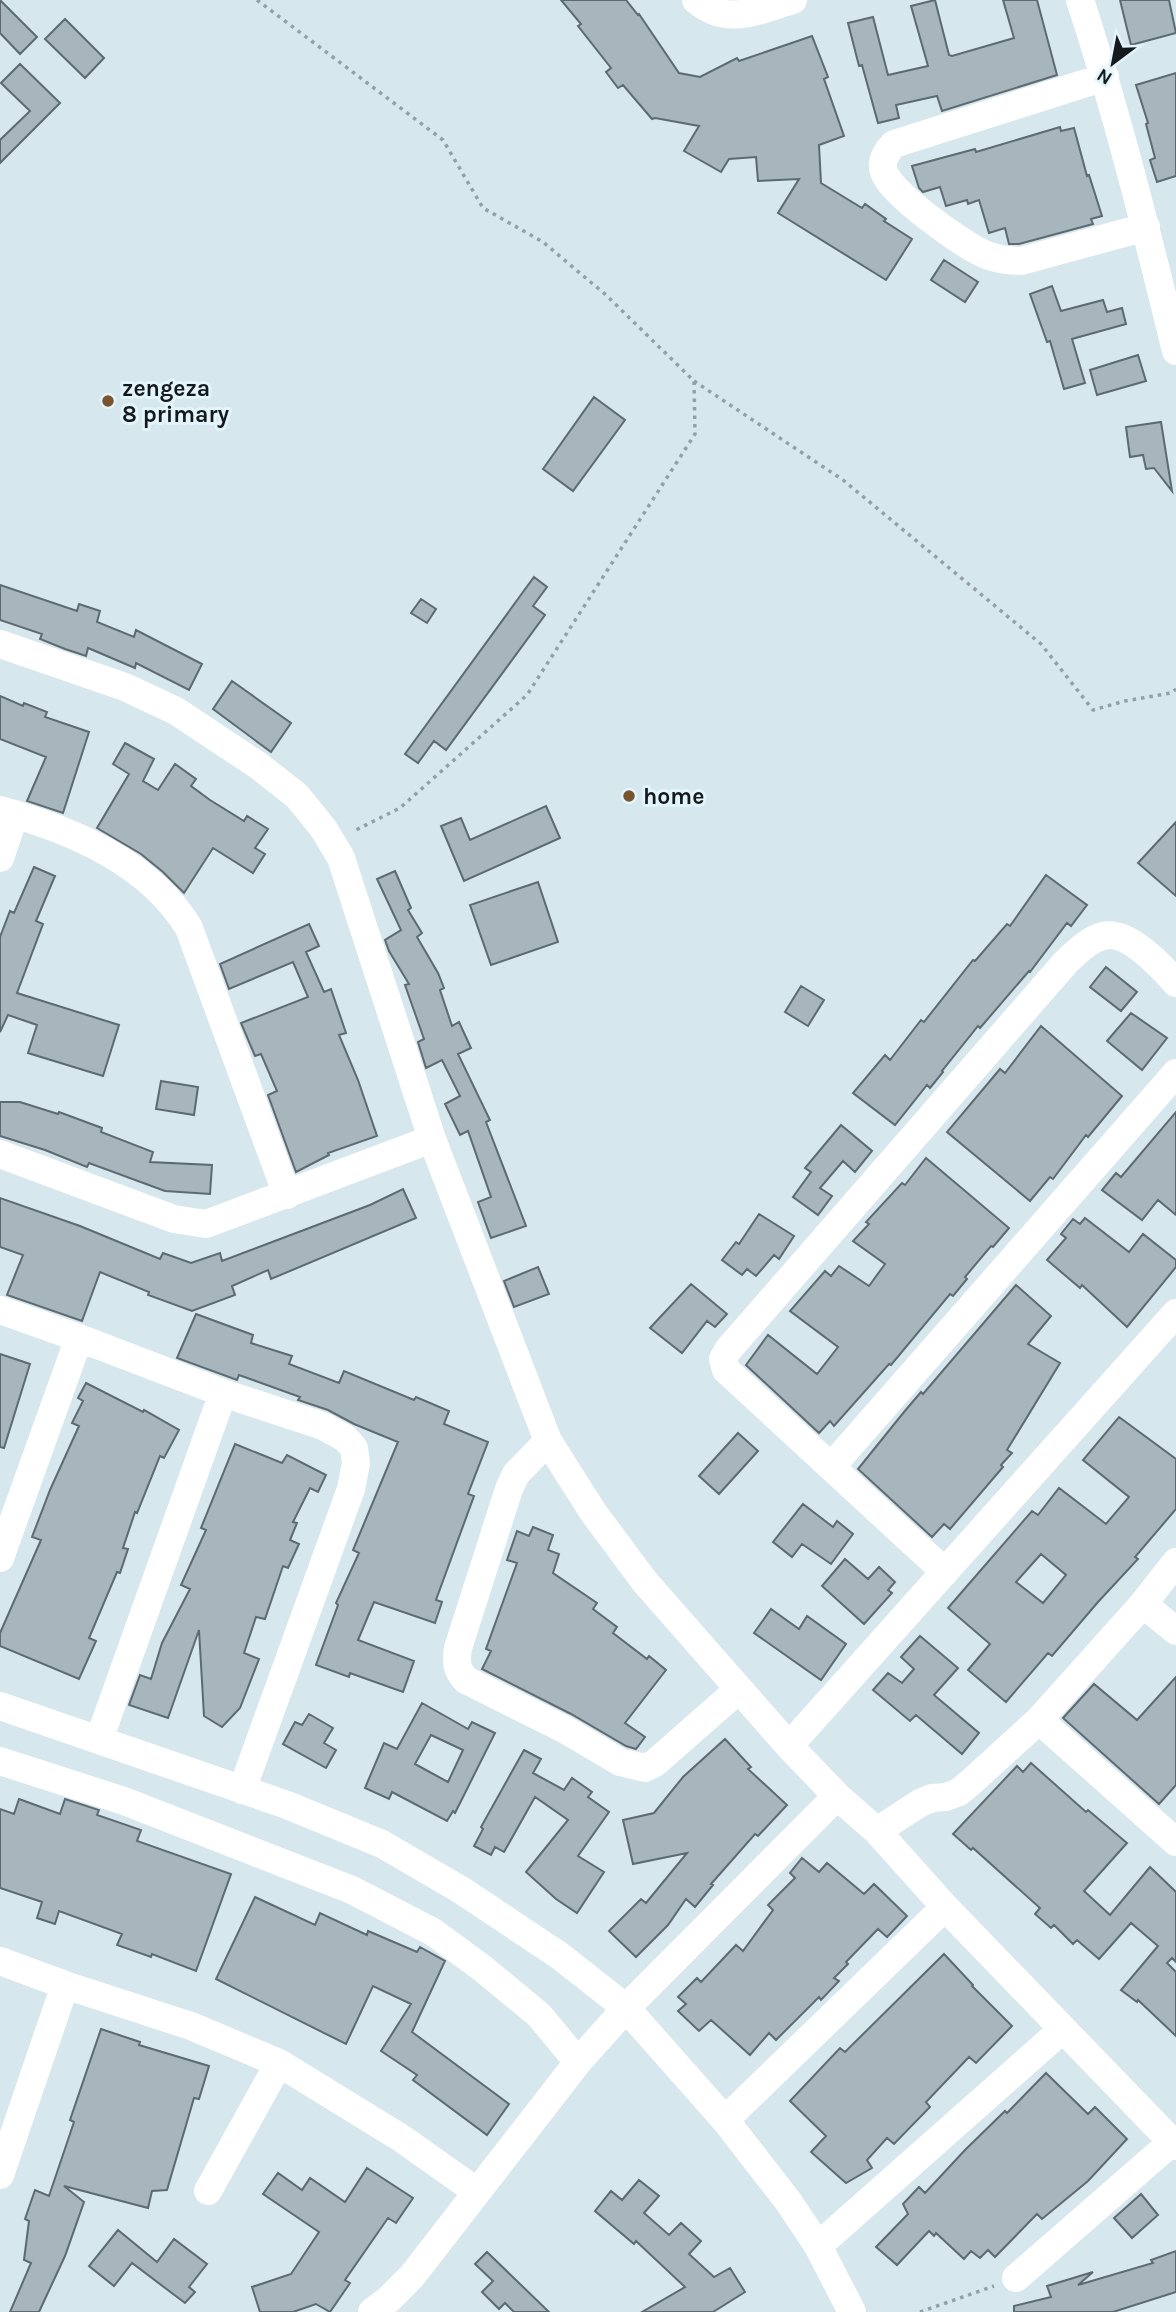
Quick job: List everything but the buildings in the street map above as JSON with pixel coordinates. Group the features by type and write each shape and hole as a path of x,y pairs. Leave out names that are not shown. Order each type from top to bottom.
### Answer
{"street":[{"path":"696,0 717,14 732,16 793,0"},
{"path":"1080,0 1105,76 1176,351"},
{"path":"1105,76 894,144 886,151 884,174 895,188 955,237 985,254 1006,261 1021,261 1146,227"},
{"path":"0,644 125,687 176,711 259,766 297,796 341,858 432,1139 548,1441 593,1511 645,1582 789,1746 837,1796 877,1830 945,1907 1174,2144 1016,2278"},
{"path":"0,858 7,812 101,847 144,877 176,906 189,928 287,1195"},
{"path":"945,1572 726,1370 723,1359 1066,962 1086,944 1100,936 1110,934 1120,937 1133,943 1176,983"},
{"path":"831,1467 1176,1073"},
{"path":"0,1154 174,1219 206,1224 432,1139"},
{"path":"0,1310 223,1393 323,1426 345,1438 354,1448 356,1463 351,1489 242,1790"},
{"path":"789,1746 1176,1313"},
{"path":"0,1558 79,1338"},
{"path":"99,1740 223,1393"},
{"path":"548,1441 516,1474 509,1489 458,1648 456,1662 459,1673 466,1680 564,1729 620,1762 645,1768 655,1763 738,1690"},
{"path":"877,1830 920,1803 959,1791 1039,1720 1143,1604 1176,1562"},
{"path":"1143,1604 1176,1631"},
{"path":"0,1706 287,1805 382,1844 461,1890 549,1949 626,2008 726,2120 788,2201 818,2246 852,2312"},
{"path":"1039,1720 1176,1842"},
{"path":"0,1761 124,1801 352,1891 410,1920 433,1932 482,1968 539,2015 578,2062"},
{"path":"372,2312 412,2276 578,2062 626,2008 837,1796"},
{"path":"726,2120 945,1907"},
{"path":"0,1961 191,2026 279,2063 401,2138 476,2192"},
{"path":"0,2175 65,1985"},
{"path":"818,2246 1063,2029"},
{"path":"208,2191 279,2063"}],"path":[{"path":"257,0 443,140 483,208 543,242 606,295 694,381 843,480 1041,644 1093,710 1171,693 1176,689"},
{"path":"332,842 400,808 527,695 695,434 694,381"},
{"path":"920,2312 1016,2278"}],"place":[{"name":"zengeza 8 primary","path":"108,401"},
{"name":"home","path":"629,796"}]}
